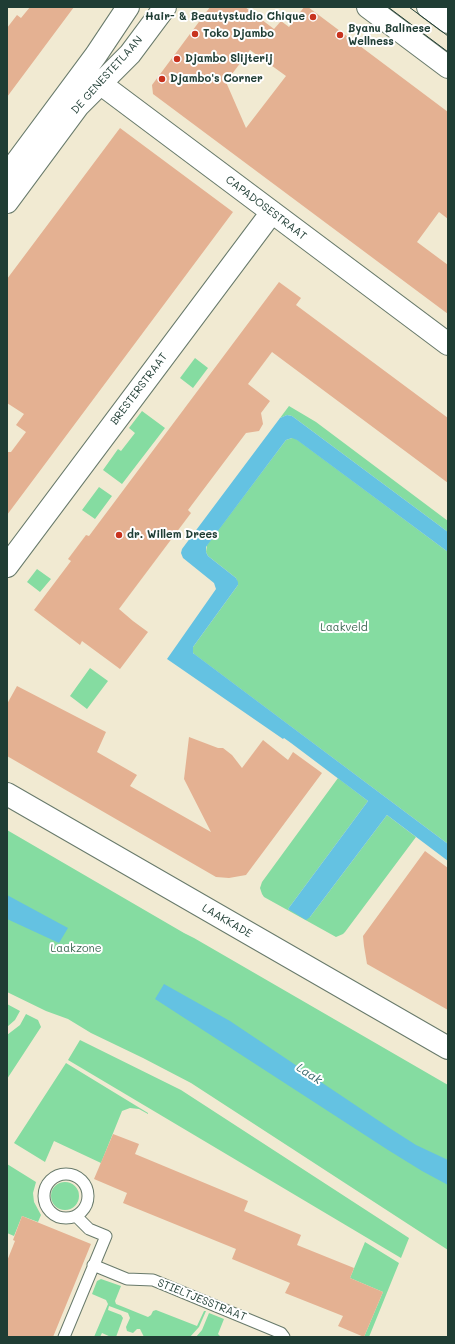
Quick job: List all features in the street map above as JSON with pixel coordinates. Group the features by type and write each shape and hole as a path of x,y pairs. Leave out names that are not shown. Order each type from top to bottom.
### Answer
{"street":[{"name":"DE GENESTETLAAN","path":"7,202 78,106 93,78 100,50 128,7"},
{"name":"DE GENESTETLAAN","path":"7,174 93,78 130,54 165,7"},
{"path":"368,7 448,67"},
{"path":"428,7 448,22"},
{"name":"CAPADOSESTRAAT","path":"93,78 448,344"},
{"name":"BRESTERSTRAAT","path":"7,566 272,212"},
{"name":"LAAKKADE","path":"7,794 448,1048"}],"lane":[{"path":"64,1337 106,1236 89,1229 76,1216"},
{"name":"STIELTJESSTRAAT","path":"93,1265 127,1279 153,1280 281,1333 284,1337"}],"green space":[{"path":"195,358 208,368 193,388 180,378"},
{"path":"289,406 316,422 448,521 448,532 292,416 287,415 280,418"},
{"path":"142,411 165,428 122,484 103,470 118,449 121,451 135,433 129,428"},
{"name":"Laakveld","path":"295,438 448,552 448,844 192,651 193,647 238,585 236,578 208,556 206,552 207,545 286,440"},
{"path":"99,487 112,496 95,519 82,510"},
{"path":"37,569 51,579 40,592 27,582"},
{"path":"90,668 108,681 87,709 70,696"},
{"path":"338,778 368,801 288,909 310,917 387,815 416,837 345,932 336,937 264,897 260,888 262,882"},
{"name":"Laakzone","path":"7,830 448,1085 448,1250 191,1083 91,1033 68,1019 46,1011 7,992"},
{"path":"7,1004 20,1011 15,1020 7,1027"},
{"path":"26,1014 38,1020 41,1027 7,1079 7,1035 20,1025"},
{"path":"80,1040 181,1090 409,1238 401,1258 68,1060"},
{"path":"66,1063 148,1113 139,1109 130,1108 122,1111 101,1163 54,1141 45,1162 14,1143"},
{"path":"7,1164 36,1182 33,1193 34,1202 41,1215 38,1222 22,1216 14,1236 7,1233"},
{"path":"65,1182 75,1186 79,1196 75,1206 65,1210 55,1206 51,1196 55,1186"},
{"path":"365,1242 399,1263 369,1337 364,1337 383,1292 350,1278"},
{"path":"101,1279 121,1286 115,1301 116,1304 148,1317 153,1311 156,1310 197,1326 204,1311 206,1311 199,1327 190,1337 144,1337 140,1329 137,1329 133,1333 127,1331 126,1327 130,1318 128,1313 109,1306 108,1310 121,1315 123,1318 116,1337 111,1337 102,1333 100,1337 94,1337 108,1304 106,1300 92,1294 97,1281"},
{"path":"209,1313 224,1319 218,1334 221,1337 196,1337 202,1330"}],"water":[{"path":"287,415 292,416 448,532 448,552 297,440 292,438 286,440 206,547 208,556 236,578 238,585 193,647 193,653 448,844 448,861 387,815 310,917 306,920 288,909 368,801 284,738 283,739 167,659 216,589 214,583 183,558 181,553 182,549 280,418"},
{"path":"7,895 68,928 59,943 7,919"},
{"name":"Laak","path":"164,984 230,1021 416,1145 448,1160 448,1185 388,1150 155,999"}],"building":[{"path":"30,7 74,7 7,97 7,28 17,15 21,18"},
{"path":"210,7 245,7 274,29 281,21 289,27 304,7 308,7 448,112 448,219 439,212 417,242 448,265 448,314 153,94 152,85","holes":["250,50 286,76 246,128 226,82"]},
{"path":"120,128 233,212 7,515 7,452 11,452 26,432 16,425 24,414 7,403 7,279"},
{"path":"279,282 301,298 296,305 448,418 448,483 272,352 248,384 270,401 261,413 263,424 259,431 246,433 188,510 191,513 119,609 148,632 120,669 82,641 80,645 34,610 71,561 68,559 86,535 89,536"},
{"path":"17,686 106,732 97,752 137,775 130,786 211,832 184,779 189,737 218,748 223,748 232,755 242,768 263,740 288,760 293,752 322,773 246,875 229,878 216,877 7,756 7,704"},
{"path":"425,851 448,868 448,1010 367,964 364,946 363,936"},
{"path":"113,1134 139,1144 135,1154 248,1201 244,1211 301,1235 297,1245 354,1268 350,1278 383,1292 364,1337 338,1326 343,1316 285,1293 290,1283 232,1259 236,1249 123,1203 127,1193 94,1179"},
{"path":"22,1216 91,1244 53,1337 7,1337 7,1261 15,1241 13,1240"}],"tram line":[{"path":"388,7 448,52"},
{"path":"409,7 448,36"}],"place":[{"name":"Hair- & Beautystudio Chique","path":"313,17"},
{"name":"Toko Djambo","path":"195,34"},
{"name":"Byanu Balinese Wellness","path":"340,35"},
{"name":"Djambo Slijterij","path":"177,59"},
{"name":"Djambo's Corner","path":"162,79"},
{"name":"dr. Willem Drees","path":"119,535"}]}
